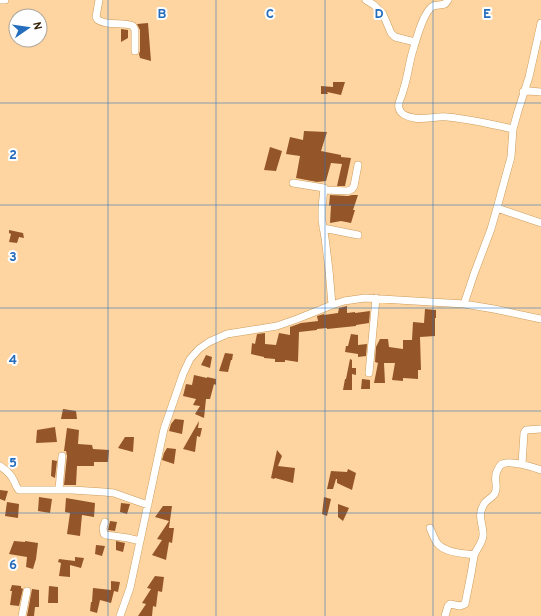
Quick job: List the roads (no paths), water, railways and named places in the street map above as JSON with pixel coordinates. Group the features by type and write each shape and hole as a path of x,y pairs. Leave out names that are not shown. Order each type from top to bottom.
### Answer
{"street":[{"path":"0,0 5,0"},
{"path":"99,0 96,17 98,20 109,24 129,24 133,26 135,30 135,51"},
{"path":"366,0 374,5 382,14 391,33 395,37 415,42"},
{"path":"448,0 445,4 431,7 424,19 415,42 403,92 398,105 400,111 413,118 456,118 513,129"},
{"path":"464,304 491,230 511,157 513,129 523,92 538,52 541,23"},
{"path":"523,92 541,92"},
{"path":"293,183 324,188 324,190 348,191 354,186 358,164"},
{"path":"324,190 322,221 332,305"},
{"path":"497,208 541,223"},
{"path":"323,228 358,235"},
{"path":"369,374 376,298"},
{"path":"120,616 130,588 164,429 183,374 190,359 199,349 209,342 227,334 277,326 332,305 354,299 376,298 464,304 541,319"},
{"path":"522,464 524,433 526,430 541,429"},
{"path":"59,490 62,456"},
{"path":"445,616 450,604 460,606 464,604 468,591 474,554 483,538 480,520 481,512 483,505 495,494 496,473 502,464 508,463 522,464 541,470"},
{"path":"0,466 8,472 13,479 16,488 22,491 80,490 114,493 148,505"},
{"path":"105,522 103,531 104,534 140,541"},
{"path":"430,528 436,542 440,546 451,551 474,554"},
{"path":"22,616 27,592"}]}
